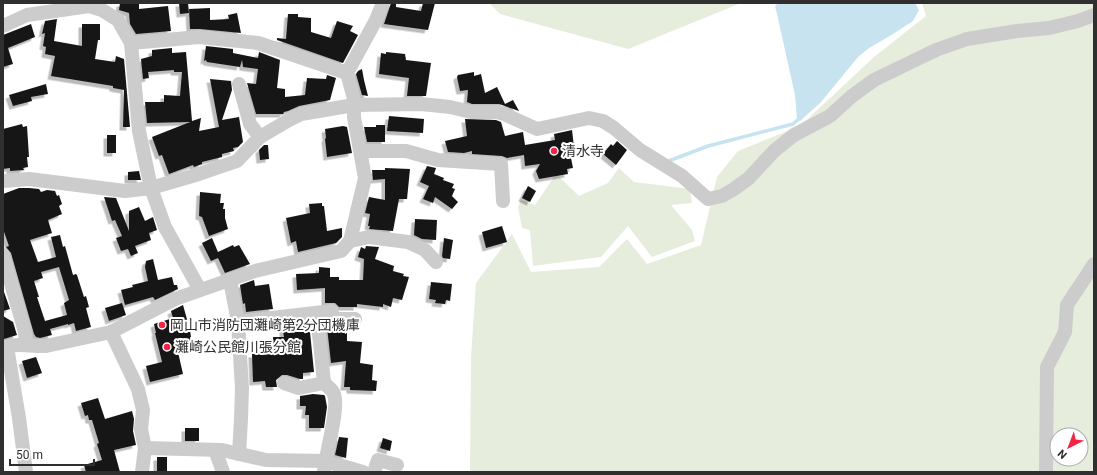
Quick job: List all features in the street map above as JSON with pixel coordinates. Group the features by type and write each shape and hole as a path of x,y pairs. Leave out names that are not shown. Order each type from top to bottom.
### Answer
{"street":[{"path":"26,472 19,418 5,347 21,344 46,346 111,332 176,299 255,271 340,251 350,241 365,178 354,117 354,104 347,73 376,20 383,3"},
{"path":"3,26 27,15 89,6 102,10 118,20 131,43 139,131 151,188 165,227 200,290"},
{"path":"3,182 30,179 125,192 151,188 230,164 244,155 258,135 301,114 354,104 441,105 471,112 497,112 537,129 595,118 610,125 634,146 682,176 708,199 722,196 734,189 749,178 774,152 794,135 830,116 852,96 874,80 936,50 967,39 1017,31 1049,28 1078,21 1094,15"},
{"path":"131,43 199,37 258,43 347,73"},
{"path":"239,84 248,118 258,135"},
{"path":"361,151 406,151 438,160 501,164 503,201"},
{"path":"350,241 369,237 408,242 425,250 436,262"},
{"path":"3,255 25,332 26,344"},
{"path":"1046,472 1047,367 1066,332 1067,305 1094,264"},
{"path":"230,280 238,322 242,388 239,454"},
{"path":"238,322 332,311 332,319 355,318"},
{"path":"316,313 324,383 334,393 336,407 325,467"},
{"path":"111,332 138,389 143,410 141,429 144,448 142,472"},
{"path":"284,384 299,388 324,383"},
{"path":"144,448 222,450 266,460 363,472"},
{"path":"215,450 223,472"},
{"path":"374,472 378,460 397,464"}],"green space":[{"path":"489,3 741,3 628,49 500,14"},
{"path":"922,3 1094,3 1094,472 470,472 471,357 476,283 512,234 531,272 599,267 627,239 647,264 701,245 717,177 738,151 800,126 874,57 926,16"},
{"path":"619,168 634,182 690,189 692,203 671,205 692,230 695,241 652,257 628,226 601,257 533,266 530,230 522,228 518,207 521,200 535,205 556,174 579,196 608,183"}],"water":[{"path":"778,3 915,3 919,10 913,21 869,48 858,57 821,102 800,121 797,118 795,95 775,6"}],"building":[{"path":"120,3 139,3 139,9 168,6 171,31 136,34 130,24 129,13 119,10"},
{"path":"179,3 188,3 189,13 180,14"},
{"path":"391,3 396,3 396,7 421,11 423,3 435,3 428,30 384,24"},
{"path":"210,8 210,20 229,19 228,15 237,13 241,33 190,29 189,9"},
{"path":"288,14 298,14 298,17 311,18 311,32 331,38 337,21 353,26 350,31 358,35 343,63 277,40 277,38 286,39"},
{"path":"57,19 54,41 82,46 82,24 100,24 100,40 98,40 95,59 115,62 116,56 124,59 130,127 123,127 124,90 113,88 113,86 51,76 55,56 45,54 46,47 43,46 45,33 42,34 45,21"},
{"path":"31,24 35,37 8,48 13,64 3,67 3,35"},
{"path":"206,46 233,49 233,53 258,58 259,52 280,60 277,88 285,89 285,97 305,95 307,78 326,79 327,75 336,78 330,100 299,106 284,112 283,114 256,114 247,83 256,84 258,69 243,67 242,60 240,67 207,62 206,60 204,61"},
{"path":"172,48 172,53 186,52 192,121 201,118 199,131 219,127 210,79 231,81 232,90 222,120 239,117 243,142 238,147 233,148 234,151 222,154 222,157 202,162 202,164 194,167 193,165 169,174 162,155 159,156 152,137 190,122 147,123 145,102 164,102 164,95 180,96 182,72 174,72 174,70 148,72 149,78 143,79 141,59 152,56 152,50"},
{"path":"386,52 405,54 406,60 431,63 426,96 407,96 409,78 379,74 381,53 386,54"},
{"path":"362,69 368,96 362,95 356,74"},
{"path":"474,72 474,76 481,74 485,93 497,87 505,104 513,100 519,111 499,104 472,104 467,102 468,90 460,91 457,77 458,75"},
{"path":"46,84 48,94 31,97 32,101 13,106 9,95"},
{"path":"389,116 424,119 423,133 387,131"},
{"path":"465,119 496,120 501,122 505,136 523,132 525,145 555,140 554,134 572,130 574,147 569,148 573,168 567,169 568,174 539,179 536,171 540,164 525,166 524,155 507,158 502,156 472,154 472,151 464,153 448,152 445,141 467,136"},
{"path":"22,124 23,127 27,126 29,157 27,157 28,167 23,168 24,170 10,171 10,168 3,169 3,129"},
{"path":"376,125 385,125 385,142 367,142 364,127 376,127"},
{"path":"343,126 347,127 352,153 327,157 325,129"},
{"path":"107,135 116,135 116,153 107,153"},
{"path":"617,141 627,150 616,165 603,154 611,144 613,146"},
{"path":"264,145 268,145 269,159 260,160 259,150"},
{"path":"427,166 436,168 434,174 444,178 443,180 454,184 452,188 455,189 452,196 458,202 452,209 435,197 433,203 423,199 429,186 420,182"},
{"path":"385,168 410,169 407,199 399,199 393,231 369,229 370,214 365,213 369,197 385,200 385,179 373,180 372,170 385,170"},
{"path":"139,171 141,180 128,180 128,172"},
{"path":"528,186 536,191 530,202 522,198"},
{"path":"19,188 29,188 39,189 41,192 47,190 55,191 57,196 59,195 62,204 59,206 62,214 48,220 52,233 30,240 38,262 56,257 51,237 60,235 63,247 65,246 73,275 77,275 84,297 86,296 89,307 86,308 91,327 76,331 74,323 50,329 52,335 40,338 36,337 34,334 11,253 6,247 9,246 3,229 3,194","holes":["59,267 69,300 64,303 67,315 45,321 37,297 39,297 34,281 43,278 41,272"]},
{"path":"200,192 221,194 220,203 224,203 223,209 225,209 225,218 228,229 209,236 202,217 199,216"},
{"path":"104,197 116,198 129,231 129,211 139,207 145,221 153,217 157,230 149,233 151,240 135,246 138,253 131,256 128,249 121,251 116,238 122,236 115,220 112,221"},
{"path":"322,203 322,206 324,206 327,231 342,228 342,237 336,243 298,252 296,241 291,243 286,218 310,213 309,204"},
{"path":"415,219 437,220 436,240 422,239 414,235"},
{"path":"502,226 507,242 486,248 482,232"},
{"path":"212,238 218,252 233,245 234,247 239,245 250,264 225,273 218,258 211,261 202,243"},
{"path":"444,238 453,240 450,259 443,258 442,256"},
{"path":"366,246 379,247 375,259 394,266 393,271 409,277 402,300 393,298 391,307 383,304 383,307 357,304 357,307 339,307 335,303 325,303 325,288 297,290 296,274 319,273 319,267 330,268 330,277 339,277 339,280 363,280 364,259 358,257 361,247 365,249"},
{"path":"153,259 158,280 172,277 174,285 177,285 178,289 155,300 153,297 125,305 121,290 133,287 132,285 148,281 145,267 146,261"},
{"path":"254,280 255,286 269,284 273,309 246,312 240,285"},
{"path":"431,282 452,284 450,301 446,300 445,304 435,303 436,300 429,299"},
{"path":"3,289 10,309 3,311"},
{"path":"122,303 126,315 109,321 105,308"},
{"path":"183,305 193,348 178,352 183,374 150,382 146,366 162,362 154,324 173,318 171,311"},
{"path":"3,316 13,322 17,335 3,338"},
{"path":"309,322 314,372 303,373 303,379 282,375 276,380 277,387 266,387 265,381 253,382 252,354 274,353 273,337 284,337 282,325"},
{"path":"327,327 344,328 345,334 347,333 347,341 362,342 360,363 373,365 372,380 377,381 376,391 350,390 350,387 344,387 346,361 331,363"},
{"path":"36,357 42,373 27,378 22,361"},
{"path":"313,394 325,396 327,407 324,428 309,428 309,415 305,415 306,406 300,406 300,396"},
{"path":"98,398 105,419 132,411 134,419 133,431 136,445 114,450 120,472 86,472 84,465 102,460 97,444 99,443 92,420 89,420 88,415 85,416 81,403"},
{"path":"185,428 199,428 199,441 185,441"},
{"path":"339,437 348,438 346,458 335,455"},
{"path":"383,438 392,441 390,451 380,448"},
{"path":"157,457 167,457 167,472 157,472"}],"waterway":[{"path":"666,162 708,146 793,124 801,117"}],"place":[{"name":"清水寺","path":"554,151"},
{"name":"岡山市消防団灘崎第2分団機庫","path":"162,325"},
{"name":"灘崎公民館川張分館","path":"167,347"}]}
